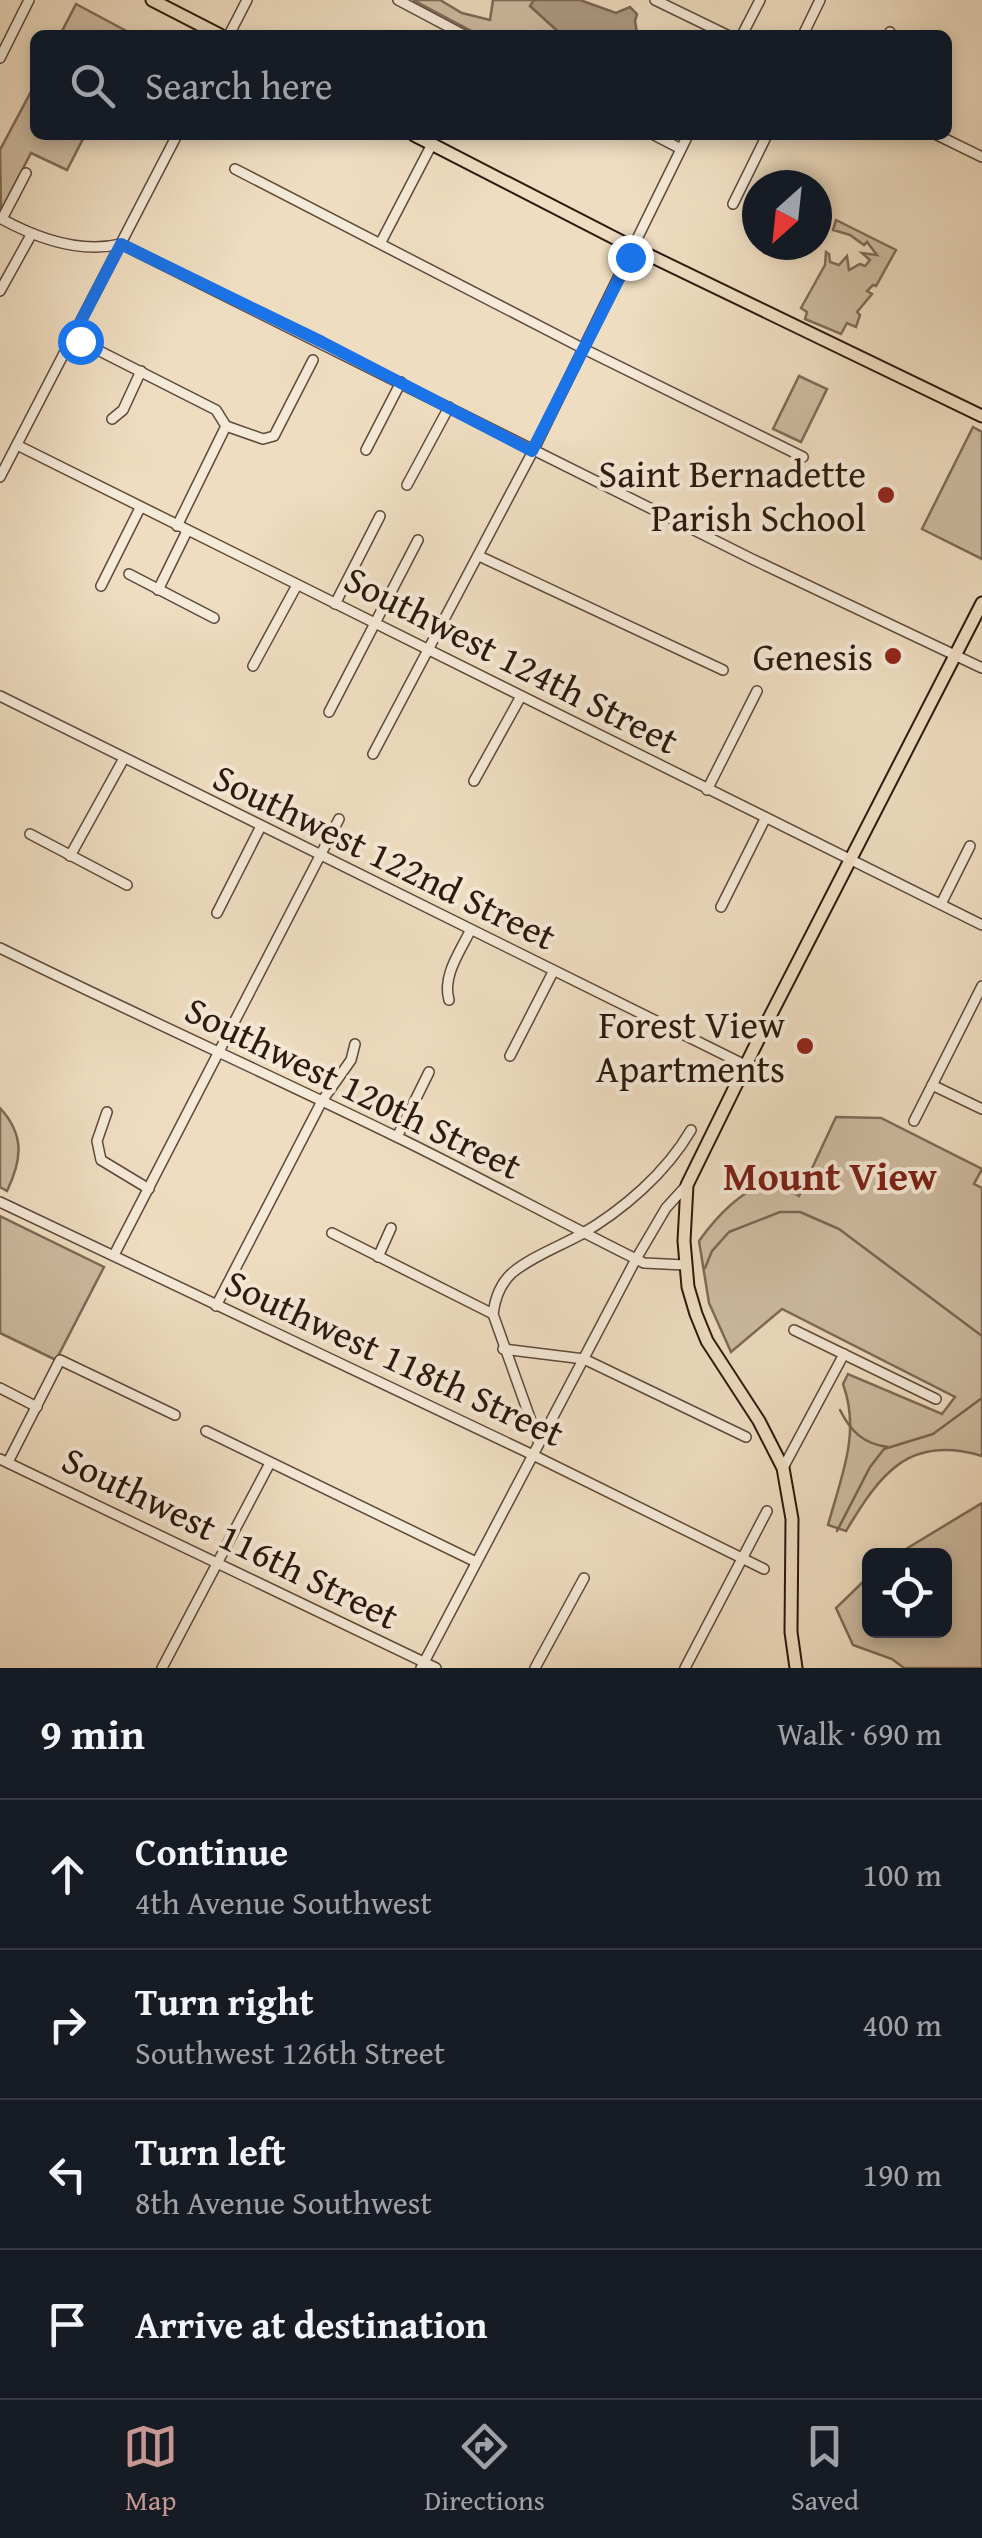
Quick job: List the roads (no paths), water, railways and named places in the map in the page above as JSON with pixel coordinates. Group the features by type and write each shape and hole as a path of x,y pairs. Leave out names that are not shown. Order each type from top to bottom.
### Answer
{"main road":[{"path":"152,0 210,30"},
{"path":"424,140 634,248 982,416"},
{"path":"796,1668 791,1613 792,1519 783,1468 759,1421 707,1341 688,1287 684,1224 687,1185 982,603"}],"street":[{"path":"0,58 29,0"},
{"path":"231,30 246,0"},
{"path":"398,0 455,30"},
{"path":"655,0 717,30"},
{"path":"745,30 760,0"},
{"path":"805,30 820,0"},
{"path":"0,477 174,140"},
{"path":"663,140 680,149"},
{"path":"373,754 479,556 685,140"},
{"path":"733,204 764,140"},
{"path":"947,140 982,157"},
{"path":"382,242 432,144"},
{"path":"235,169 804,457"},
{"path":"26,173 1,218 31,234 92,247 121,244 402,382 532,451 982,668"},
{"path":"0,292 31,234"},
{"path":"72,338 216,410 226,426 263,439 274,436 313,360"},
{"path":"112,419 123,410 141,372"},
{"path":"366,450 402,382"},
{"path":"407,485 448,407"},
{"path":"158,590 226,426"},
{"name":"Southwest 124th Street","path":"17,445 982,925"},
{"path":"101,586 140,508"},
{"path":"335,604 380,516"},
{"path":"329,712 418,540"},
{"path":"479,556 723,670"},
{"path":"129,574 214,618"},
{"path":"253,666 297,585"},
{"path":"708,790 757,691"},
{"name":"Southwest 122nd Street","path":"0,696 260,828 746,1064"},
{"path":"474,781 520,698"},
{"path":"70,856 123,760"},
{"path":"721,907 764,819"},
{"path":"114,1255 339,820"},
{"path":"216,913 260,828"},
{"path":"30,834 127,885"},
{"path":"941,904 970,846"},
{"path":"449,1000 448,980 470,931"},
{"name":"Southwest 120th Street","path":"0,948 168,1032 220,1052 397,1137 636,1259 651,1264 686,1265"},
{"path":"510,1056 554,972"},
{"path":"904,1107 916,1118 982,986"},
{"path":"216,1306 322,1101 352,1060 355,1044"},
{"path":"397,1137 429,1072"},
{"path":"932,1084 982,1110"},
{"path":"107,1112 97,1141 101,1160 149,1189"},
{"path":"538,1444 493,1314 498,1293 514,1271 584,1232 644,1186 670,1160 691,1130"},
{"path":"423,1665 636,1259 666,1208 687,1185"},
{"name":"Southwest 118th Street","path":"0,1202 533,1455 764,1570"},
{"path":"378,1257 391,1228"},
{"path":"332,1233 493,1314"},
{"path":"794,1330 936,1399"},
{"path":"503,1349 584,1359 746,1437"},
{"path":"783,1468 844,1354"},
{"path":"4,1461 60,1360 175,1415"},
{"path":"0,1388 37,1407"},
{"path":"206,1432 476,1562"},
{"name":"Southwest 116th Street","path":"4,1461 436,1668"},
{"path":"162,1668 270,1463"},
{"path":"685,1668 767,1511"},
{"path":"535,1668 584,1578"}],"waterway":[{"path":"705,1268 712,1251 729,1232 780,1212 800,1212 839,1229 982,1336"},
{"path":"837,1531 870,1467 884,1449 933,1434 982,1398"},
{"path":"840,1410 859,1436 888,1447"}],"place":[{"name":"Saint Bernadette Parish School","path":"886,495"},
{"name":"Genesis","path":"893,656"},
{"name":"Forest View Apartments","path":"805,1046"}],"district":[{"name":"Mount View","path":"830,1175"}]}
